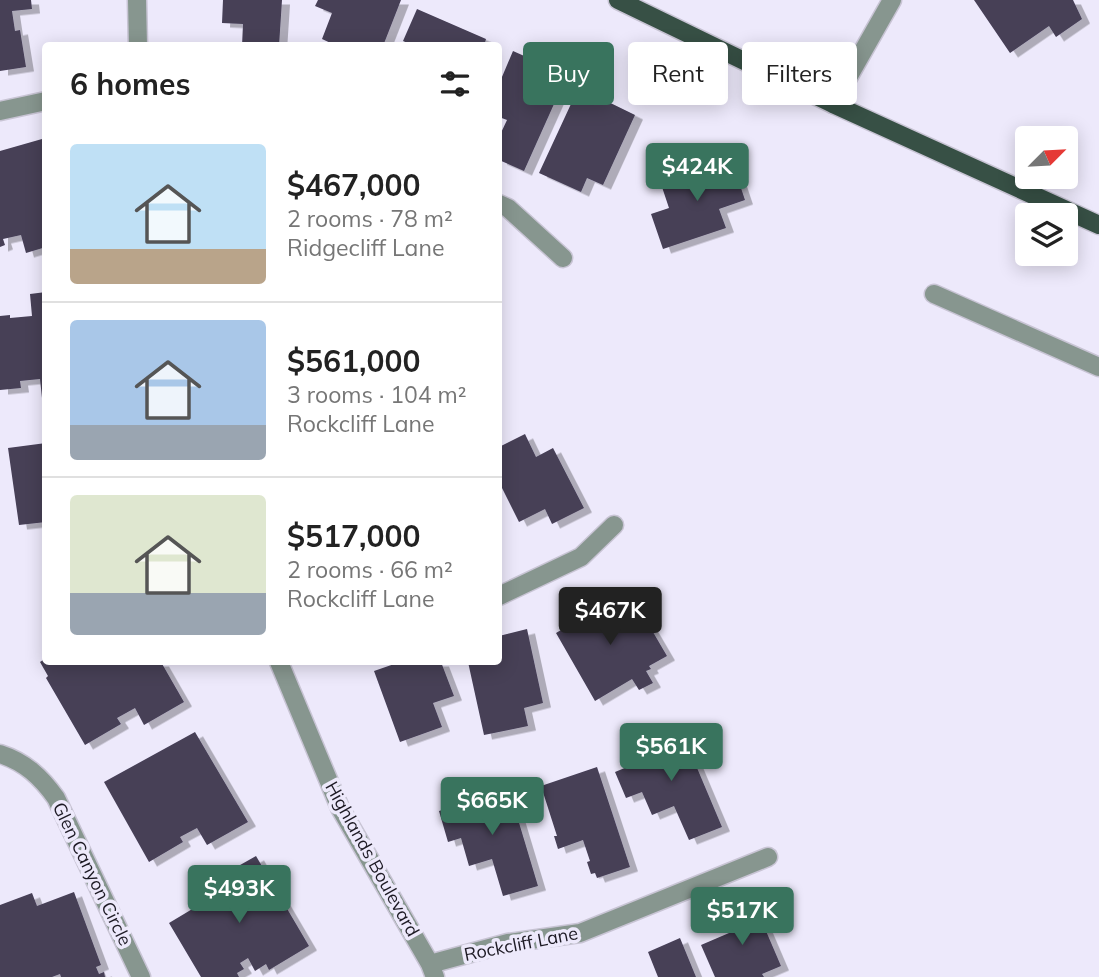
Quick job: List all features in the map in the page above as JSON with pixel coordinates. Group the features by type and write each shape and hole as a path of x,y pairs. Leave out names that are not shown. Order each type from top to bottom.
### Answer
{"main road":[{"path":"618,0 742,60"},
{"path":"835,105 1099,225"}],"street":[{"path":"137,0 138,42"},
{"path":"857,62 892,0"},
{"path":"0,111 42,102"},
{"path":"502,205 563,258"},
{"path":"934,294 1099,367"},
{"path":"502,595 581,557 614,525"},
{"name":"Highlands Boulevard","path":"280,665 340,808 432,970"},
{"name":"Glen Canyon Circle","path":"0,754 30,769 45,782 56,798 141,977"},
{"name":"Rockcliff Lane","path":"432,970 508,943 580,933 768,857"}],"building":[{"path":"0,0 31,0 32,9 12,11 15,31 20,30 26,67 0,71"},
{"path":"223,0 282,0 279,42 242,42 243,24 222,23"},
{"path":"318,0 401,0 385,42 328,42 322,39 332,13 315,6"},
{"path":"974,0 1073,0 1082,19 1056,37 1049,26 1010,53"},
{"path":"417,9 486,39 485,42 403,41"},
{"path":"513,51 523,55 523,105 554,105 524,171 502,161 502,131 507,120 502,118 502,77"},
{"path":"571,105 614,105 635,115 603,185 587,178 581,192 539,173"},
{"path":"42,139 42,248 26,253 21,235 3,239 5,245 0,247 0,151"},
{"path":"731,158 745,200 719,209 726,228 663,249 651,214 669,208 660,181"},
{"path":"42,292 42,398 40,379 20,381 21,388 0,390 0,316 32,316 30,294"},
{"path":"525,434 536,457 553,448 584,508 552,524 545,509 519,522 502,488 502,446"},
{"path":"42,444 42,522 19,525 8,448"},
{"path":"604,588 625,625 643,615 667,656 649,666 651,669 646,671 653,683 639,690 632,679 595,701 556,633 580,619 572,607"},
{"path":"527,629 543,703 524,708 528,726 484,735 469,665 502,665 502,635"},
{"path":"42,661 42,665 163,665 184,702 144,725 135,708 117,718 121,724 85,745 46,678 48,676 40,662"},
{"path":"391,665 442,665 454,696 433,703 442,727 400,742 374,671"},
{"path":"681,730 722,827 689,840 674,806 652,815 642,792 626,798 615,772 632,765 626,753"},
{"path":"195,732 248,822 207,845 197,828 180,837 183,842 149,862 104,782"},
{"path":"597,767 630,867 597,878 595,873 591,874 583,840 558,849 554,836 557,836 541,786"},
{"path":"508,786 538,886 503,896 492,859 469,866 461,838 448,842 439,811 452,807 451,802"},
{"path":"256,856 309,946 269,970 266,964 255,971 248,958 240,963 244,969 237,973 239,977 201,977 169,923 204,902 196,890"},
{"path":"74,892 101,965 96,967 99,974 104,972 105,977 61,977 60,974 52,977 0,977 0,905 32,893 37,906"},
{"path":"754,903 781,966 762,974 764,977 715,977 701,945 729,933 722,917"},
{"path":"680,938 696,977 658,977 648,952"}]}
